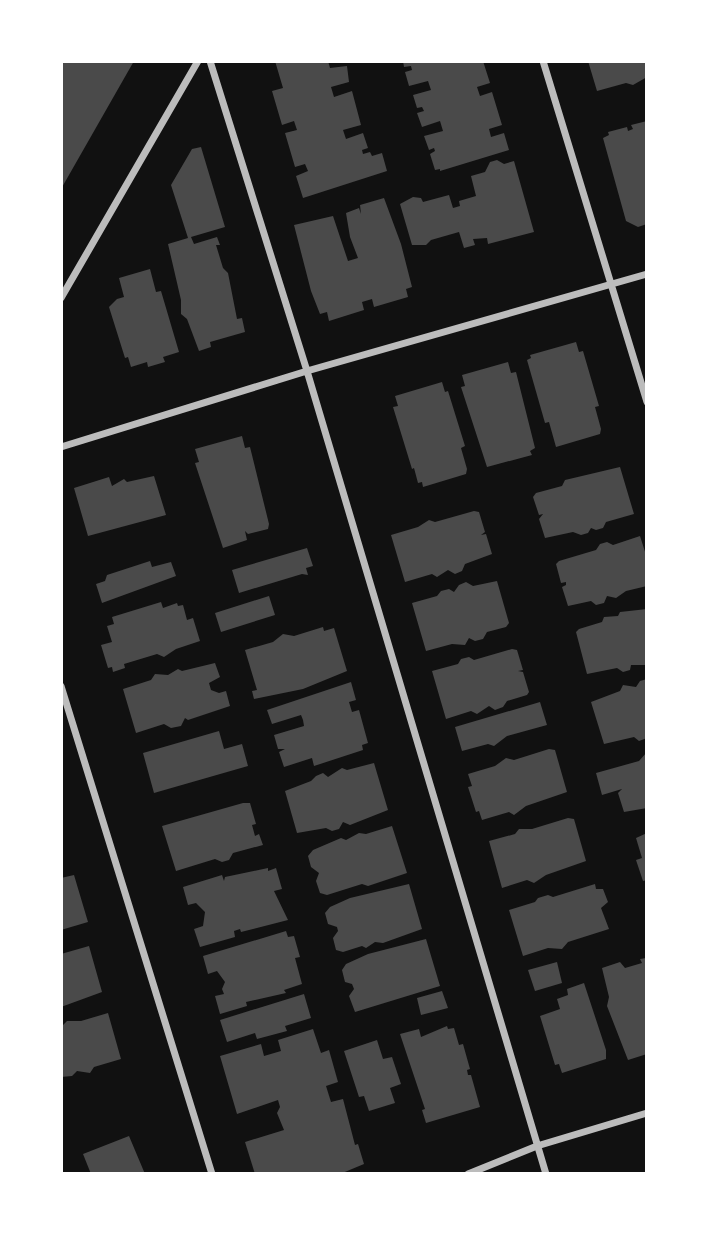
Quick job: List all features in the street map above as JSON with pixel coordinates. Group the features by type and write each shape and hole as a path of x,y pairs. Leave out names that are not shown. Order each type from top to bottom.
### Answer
{"street":[{"path":"61,298 198,61"},
{"path":"211,61 307,371 546,1174"},
{"path":"544,61 647,402"},
{"path":"61,447 307,371 647,274"},
{"path":"61,686 212,1174"},
{"path":"468,1174 537,1146 647,1113"}],"building":[{"path":"61,61 134,61 61,189"},
{"path":"275,61 328,61 330,68 347,66 349,82 331,87 334,97 352,91 361,125 343,130 346,139 363,133 368,148 362,150 363,154 370,152 372,156 382,153 387,171 303,198 296,176 308,171 305,164 295,167 285,133 297,130 294,121 282,125 272,91 283,88"},
{"path":"403,61 483,61 490,83 477,87 480,96 492,92 502,125 489,129 491,137 504,133 509,150 440,171 435,170 430,154 435,151 434,148 429,150 424,136 443,131 440,121 422,127 417,113 424,111 422,107 417,108 413,95 431,90 428,81 409,86 405,72 412,70 411,66 404,67"},
{"path":"588,61 647,61 647,77 633,85 626,83 597,91"},
{"path":"647,121 647,224 638,227 626,221 603,138 609,135 608,132 627,127 628,131 633,129 631,125"},
{"path":"201,147 225,227 191,237 194,244 217,237 220,245 216,245 223,268 228,273 237,319 242,318 245,332 210,342 211,347 199,351 187,319 181,314 181,300 168,244 188,238 171,185 192,149"},
{"path":"497,160 504,164 514,161 534,232 488,244 487,238 473,239 475,245 464,248 459,232 431,240 426,245 412,245 400,204 413,197 421,198 423,202 449,195 453,208 460,206 459,201 476,196 471,176 485,172 490,162"},
{"path":"384,198 401,244 412,287 406,289 408,297 374,307 372,299 362,302 364,310 329,321 327,312 320,314 311,291 294,225 333,216 348,261 358,258 350,237 346,213 359,208 361,214 360,205"},
{"path":"150,269 156,292 161,291 179,352 163,357 165,362 148,367 147,362 131,367 128,357 125,358 109,307 117,299 124,297 119,278"},
{"path":"576,342 579,352 583,351 599,406 595,407 601,429 600,434 556,447 549,422 545,423 527,360 531,358 530,355"},
{"path":"508,362 511,373 516,372 535,448 530,451 532,455 487,467 461,387 465,386 462,375"},
{"path":"442,382 445,392 448,391 465,446 461,448 467,469 466,474 423,487 422,482 418,483 414,468 412,469 393,407 398,406 395,396"},
{"path":"242,436 245,448 250,447 269,524 268,529 248,534 245,531 247,540 223,548 195,463 199,462 195,449"},
{"path":"620,467 634,514 606,522 603,528 591,528 588,533 581,535 573,532 545,538 539,519 543,514 539,515 533,497 536,493 562,486 565,480"},
{"path":"154,476 166,515 88,536 74,488 109,477 112,486 124,479 127,482"},
{"path":"479,512 485,532 481,535 486,534 492,554 465,564 462,571 455,574 448,570 437,577 432,574 405,582 391,535 418,527 429,520 435,522"},
{"path":"640,536 647,558 647,586 626,591 616,598 607,596 604,603 596,605 591,601 568,606 562,587 566,582 561,583 556,564 559,561 596,550 600,544 607,542 613,545"},
{"path":"307,548 313,566 306,568 308,575 302,574 239,593 232,570"},
{"path":"150,561 152,567 171,562 176,576 102,603 96,584 105,581 107,575"},
{"path":"497,581 509,623 506,627 487,632 483,639 475,641 469,638 465,645 452,644 426,651 412,603 437,596 441,591 449,589 454,592 459,585 466,582 473,586"},
{"path":"269,596 275,615 221,632 215,613"},
{"path":"161,602 163,608 177,603 178,606 183,605 187,620 193,618 200,641 176,649 164,657 157,654 124,664 125,668 113,672 112,667 108,668 101,645 112,642 107,626 114,624 112,617"},
{"path":"647,609 645,665 631,665 630,670 623,672 617,668 587,674 576,632 602,622 604,617"},
{"path":"323,627 324,631 334,628 347,671 303,689 254,699 252,691 257,690 245,650 273,642 283,634 294,636"},
{"path":"512,649 517,650 523,670 518,671 523,672 529,692 527,695 507,701 503,707 495,710 489,706 477,714 471,711 446,719 432,671 458,664 461,659 469,657 474,660"},
{"path":"215,663 220,677 209,683 211,690 219,693 226,691 230,706 188,720 185,718 181,726 171,728 164,724 136,733 123,689 151,680 155,674 168,675 178,669 182,671"},
{"path":"647,679 647,738 639,741 634,737 604,744 591,702 620,691 623,685 636,687 640,681"},
{"path":"351,682 356,700 349,702 352,712 359,710 368,743 362,745 363,750 314,766 312,758 284,767 279,752 285,749 278,749 274,735 304,726 303,720 301,715 272,724 267,710"},
{"path":"540,702 547,725 507,736 494,746 488,744 462,751 455,727"},
{"path":"219,731 224,749 242,744 248,766 154,793 143,753"},
{"path":"549,749 555,750 567,792 526,806 514,815 509,812 482,820 479,811 476,812 468,787 472,786 468,774 495,766 506,758 514,760"},
{"path":"647,752 647,808 624,812 618,793 622,789 602,795 596,773 639,761"},
{"path":"374,763 388,810 350,825 343,822 339,829 332,831 326,828 297,833 285,791 323,773 328,777 342,768 347,770"},
{"path":"250,803 256,824 252,825 255,836 259,834 263,845 233,853 229,860 222,862 215,859 176,871 162,826"},
{"path":"568,818 574,819 586,861 546,875 534,883 527,880 502,888 489,841 515,834 519,829 532,829"},
{"path":"392,826 407,873 368,886 362,884 327,895 320,893 316,881 319,873 311,867 308,856 313,850 341,838 346,840 359,833 366,834"},
{"path":"647,833 647,880 643,881 636,860 642,858 636,838"},
{"path":"268,868 268,871 276,868 282,889 274,891 288,920 241,932 240,929 234,931 235,937 200,947 194,929 203,926 205,912 196,903 188,905 183,887 222,875 224,881 225,877"},
{"path":"74,875 88,922 61,930 61,878"},
{"path":"409,884 422,929 383,943 375,942 366,948 362,946 343,952 336,950 333,938 338,931 337,927 328,924 325,913 330,907 350,898"},
{"path":"595,884 596,889 603,889 608,902 601,908 609,929 568,942 562,949 548,948 523,956 509,910 535,902 538,898 548,895 553,897"},
{"path":"286,931 288,937 294,936 300,957 295,958 302,984 284,990 286,993 246,1002 247,1006 220,1014 215,996 224,994 222,989 225,982 217,971 208,974 203,956"},
{"path":"426,939 440,986 355,1012 349,996 354,989 352,984 345,982 342,970 346,964 368,954"},
{"path":"89,946 102,992 61,1007 61,954"},
{"path":"646,958 647,1054 628,1060 607,1006 609,997 602,968 620,962 625,968 642,963 640,959"},
{"path":"557,962 562,983 535,991 528,970"},
{"path":"584,983 606,1050 606,1059 562,1073 559,1064 555,1065 540,1016 560,1009 557,999 568,995 567,989"},
{"path":"442,991 448,1008 421,1015 417,998"},
{"path":"304,994 311,1018 285,1026 287,1031 257,1039 255,1033 227,1042 220,1020"},
{"path":"108,1013 121,1059 94,1067 90,1073 77,1071 72,1076 61,1077 61,1027 67,1021 81,1021"},
{"path":"447,1026 448,1029 454,1028 459,1045 463,1044 470,1069 467,1070 468,1075 471,1075 480,1107 426,1123 422,1110 425,1109 400,1034 419,1029 421,1037"},
{"path":"313,1029 321,1053 329,1050 338,1082 326,1086 331,1102 343,1099 355,1145 358,1144 364,1164 340,1174 255,1174 245,1142 284,1130 277,1113 280,1107 278,1100 237,1114 220,1056 261,1044 264,1056 281,1051 278,1040"},
{"path":"377,1040 383,1059 392,1057 401,1084 390,1088 395,1103 369,1111 364,1096 359,1097 344,1051"},
{"path":"129,1136 145,1174 91,1174 83,1154"}]}
